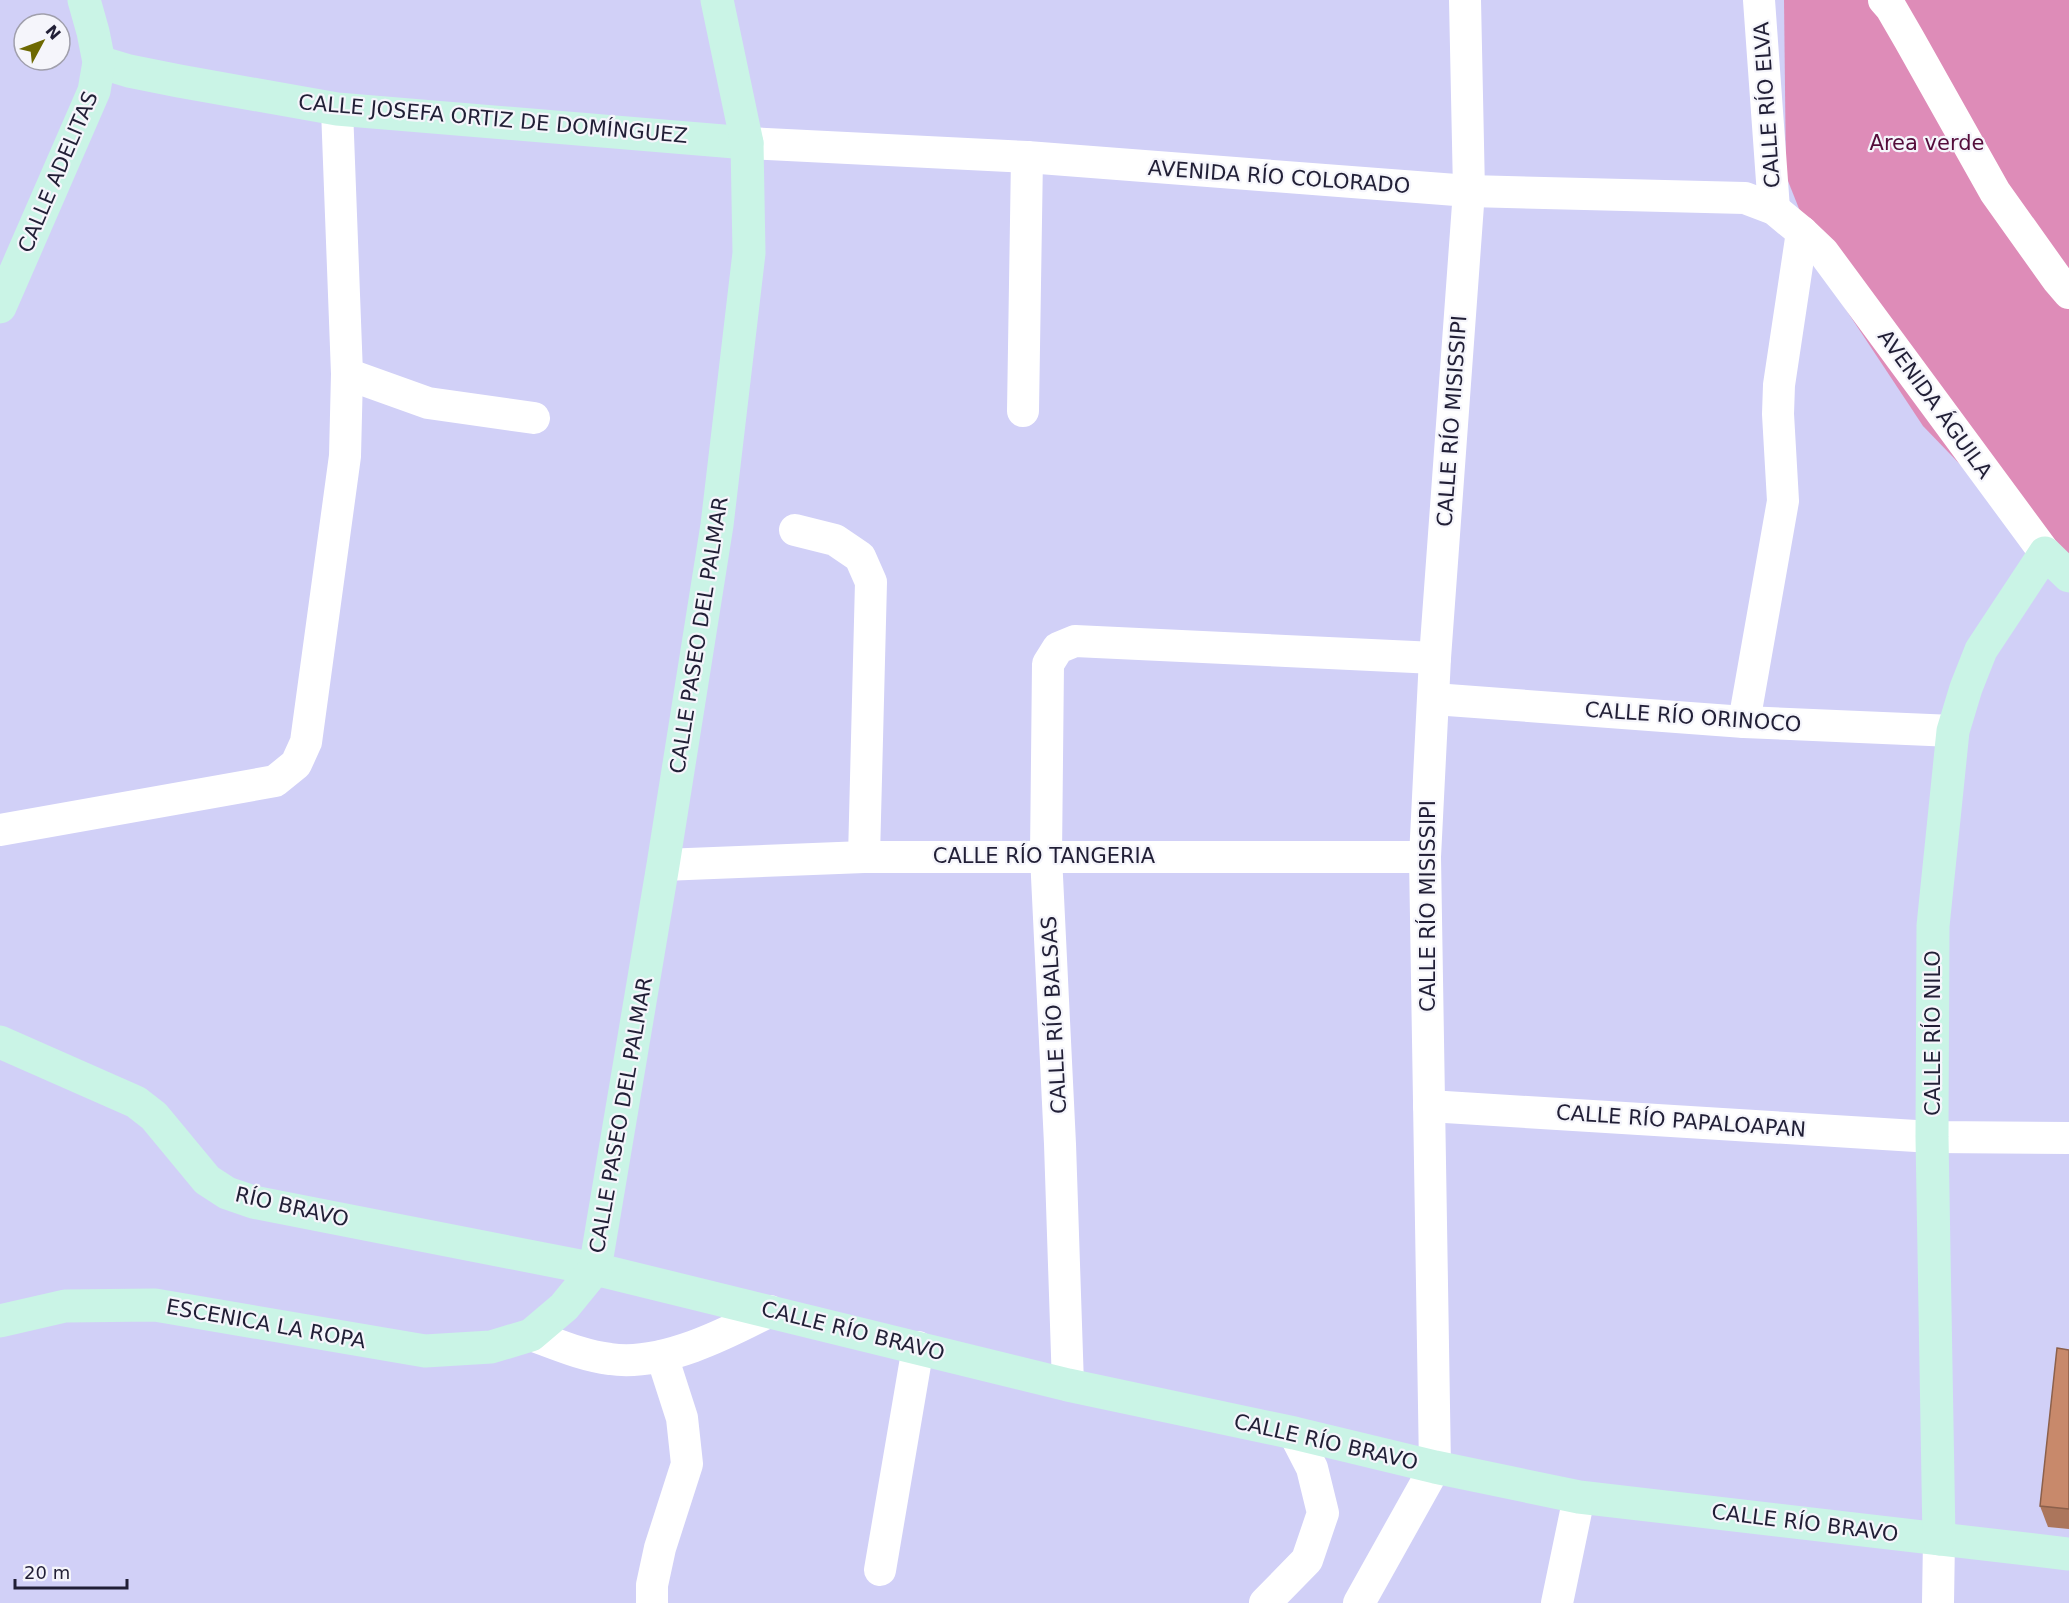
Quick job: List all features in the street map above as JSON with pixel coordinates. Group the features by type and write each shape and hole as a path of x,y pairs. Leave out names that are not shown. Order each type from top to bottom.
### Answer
{"street":[{"name":"CALLE ADELITAS","path":"0,307 94,91 99,62 84,0"},
{"name":"CALLE PASEO DEL PALMAR","path":"595,1269 717,525 749,253 747,143 717,0"},
{"name":"CALLE RÍO MISISSIPI","path":"1435,1467 1425,857 1435,658 1469,191 1465,0"},
{"name":"CALLE RÍO ELVA","path":"1759,0 1774,209"},
{"path":"1884,0 1896,15 1995,192 2069,293"},
{"name":"CALLE JOSEFA ORTIZ DE DOMÍNGUEZ","path":"99,62 169,79 338,109 747,143"},
{"path":"0,831 274,781 296,764 306,742 345,456 347,374 338,109"},
{"name":"AVENIDA RÍO COLORADO","path":"747,143 1027,157 1469,191 1745,198 1774,209 1802,232"},
{"path":"1023,411 1027,157"},
{"path":"1744,722 1783,501 1778,414 1779,385 1802,232"},
{"name":"AVENIDA ÁGUILA","path":"1802,232 1830,261 2045,553 2069,576"},
{"path":"347,374 428,403 534,418"},
{"path":"795,530 836,540 860,557 871,582 864,856"},
{"name":"CALLE RÍO NILO","path":"1939,1539 1932,1137 1934,926 1953,731 1966,688 1982,650 2045,553"},
{"name":"CALLE RÍO BALSAS","path":"1068,1385 1060,1144 1046,856 1048,664 1058,648 1075,641 1435,658"},
{"name":"CALLE RÍO ORINOCO","path":"1434,699 1744,722 1953,731"},
{"name":"CALLE RÍO TANGERIA","path":"663,865 864,856 1425,857"},
{"name":"RÍO BRAVO","path":"1,1039 136,1102 154,1116 207,1180 227,1193 253,1202 595,1269"},
{"name":"CALLE RÍO PAPALOAPAN","path":"1429,1106 1932,1137 2069,1138"},
{"path":"531,1335 564,1307 595,1269"},
{"name":"CALLE RÍO BRAVO","path":"595,1269 1068,1385 1294,1432 1435,1467 1579,1497 2069,1554"},
{"name":"ESCENICA LA ROPA","path":"0,1321 65,1306 155,1305 425,1351 491,1347 531,1335"},
{"path":"531,1335 611,1360 662,1356 727,1334 770,1311"},
{"path":"880,1570 918,1347"},
{"path":"652,1603 652,1585 660,1548 687,1464 682,1418 662,1356"},
{"path":"1264,1603 1307,1560 1323,1513 1312,1468 1294,1432"},
{"path":"1359,1603 1435,1467"},
{"path":"1557,1603 1579,1497"},
{"path":"1938,1603 1939,1539"}],"green space":[{"name":"Area verde","path":"1784,0 2069,0 2069,560 2006,512 1923,426 1829,284 1786,176"}],"building":[{"path":"2057,1348 2069,1350 2069,1509 2040,1506"}]}
